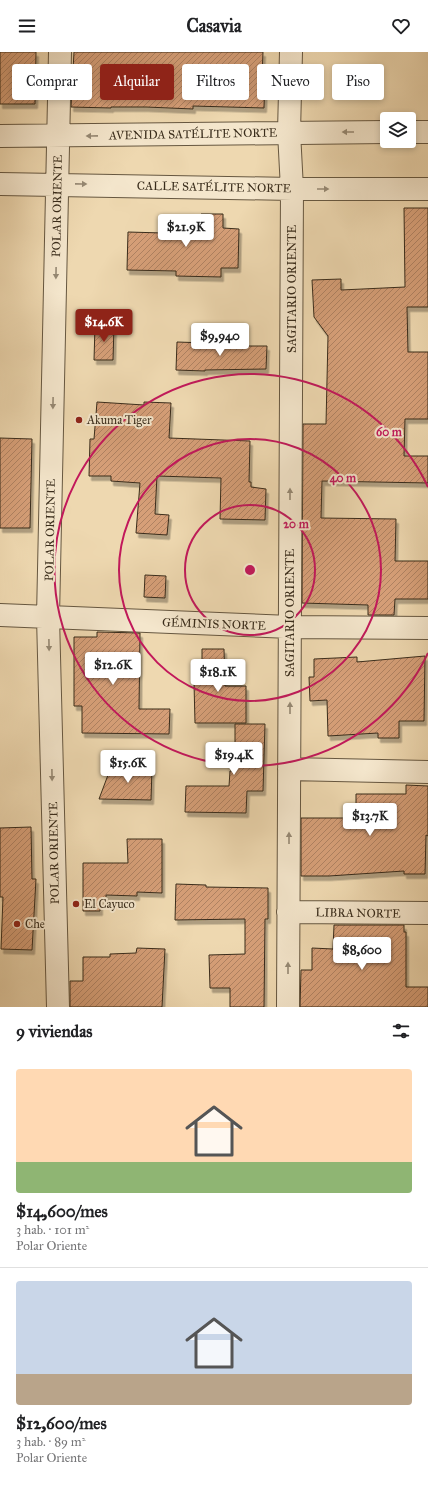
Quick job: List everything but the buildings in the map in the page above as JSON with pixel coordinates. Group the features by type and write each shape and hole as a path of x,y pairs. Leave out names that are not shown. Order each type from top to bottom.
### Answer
{"street":[{"name":"POLAR ORIENTE","path":"58,1007 48,617 60,52"},
{"name":"SAGITARIO ORIENTE","path":"288,1007 292,189 289,132 291,52"},
{"name":"AVENIDA SATÉLITE NORTE","path":"0,136 380,132"},
{"path":"416,132 428,132"},
{"name":"CALLE SATÉLITE NORTE","path":"0,184 292,189 428,189"},
{"name":"GÉMINIS NORTE","path":"0,615 290,627 428,628"},
{"path":"290,769 428,772"},
{"name":"LIBRA NORTE","path":"288,912 428,913"}],"place":[{"name":"Akuma Tiger","path":"79,420"},
{"name":"El Cayuco","path":"76,904"},
{"name":"Che","path":"17,924"}]}
